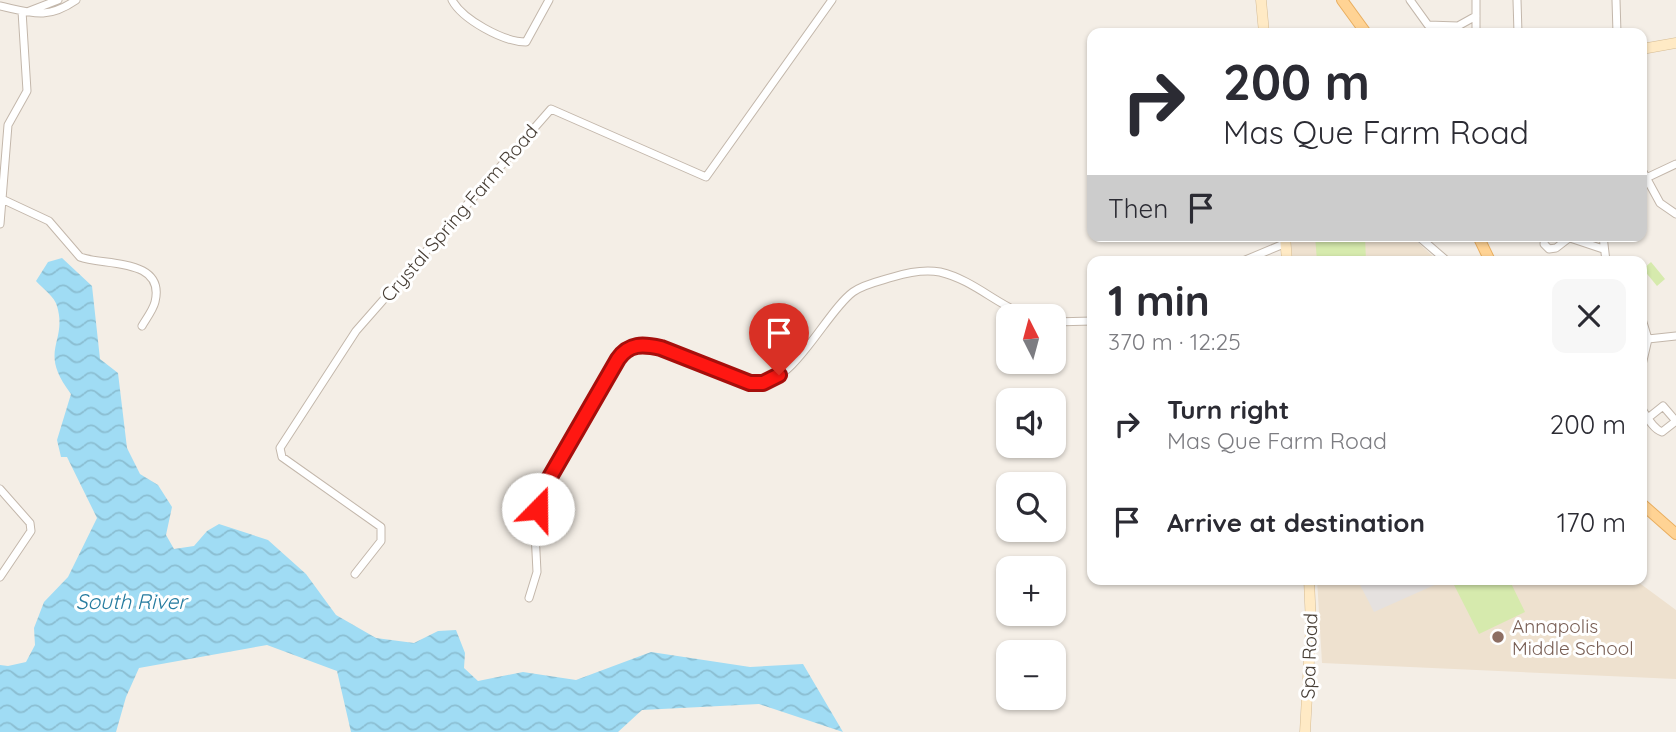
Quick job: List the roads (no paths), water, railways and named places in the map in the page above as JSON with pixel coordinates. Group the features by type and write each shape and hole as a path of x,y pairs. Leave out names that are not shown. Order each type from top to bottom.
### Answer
{"main road":[{"path":"1342,0 1362,28"},
{"path":"1647,508 1676,534"}],"street":[{"path":"25,12 58,0"},
{"path":"0,6 36,16 48,14 76,0"},
{"path":"452,0 466,15 516,42 526,41 549,0"},
{"name":"Crystal Spring Farm Road","path":"355,574 381,541 381,527 282,457 280,448 356,331 551,109 706,177 832,0"},
{"path":"1261,0 1264,28"},
{"path":"1410,0 1428,25 1458,26 1476,16"},
{"path":"1476,0 1476,28"},
{"path":"1517,0 1518,28"},
{"path":"1616,0 1617,28"},
{"path":"0,224 8,125 27,91 25,12"},
{"path":"1647,48 1676,43"},
{"path":"1647,175 1676,164"},
{"path":"1647,182 1660,203 1676,214"},
{"path":"4,200 49,221 80,257 119,262 147,273 153,281 155,302 142,327"},
{"path":"1253,256 1281,242"},
{"path":"1425,242 1441,256"},
{"path":"1544,242 1549,249 1556,248 1561,242"},
{"path":"1581,242 1603,249"},
{"path":"1603,242 1605,256"},
{"path":"529,598 537,572 535,532 541,498 594,400 621,355 629,348 654,346 743,381 763,383 779,375 797,357 853,292 920,271 962,279 1001,304"},
{"path":"1066,322 1087,321"},
{"path":"1647,336 1647,343"},
{"path":"1648,339 1676,336"},
{"path":"0,489 30,523 31,531 0,577"},
{"name":"Spa Road","path":"1306,732 1311,625 1309,585"}],"water":[{"name":"South River","path":"62,258 92,286 100,359 118,373 127,448 140,474 158,485 172,507 166,535 174,549 194,546 207,531 219,524 268,540 306,574 336,615 376,638 414,643 438,631 456,630 465,653 464,668 478,681 523,672 576,680 651,652 750,667 803,664 843,732 759,704 642,710 618,732 351,732 337,671 267,645 139,668 126,697 116,732 0,732 0,665 26,662 35,645 34,628 44,602 68,577 97,518 67,457 61,457 57,440 71,394 56,367 55,347 59,329 57,306 36,281 48,262"}],"place":[{"name":"Annapolis Middle School","path":"1498,637"}]}
